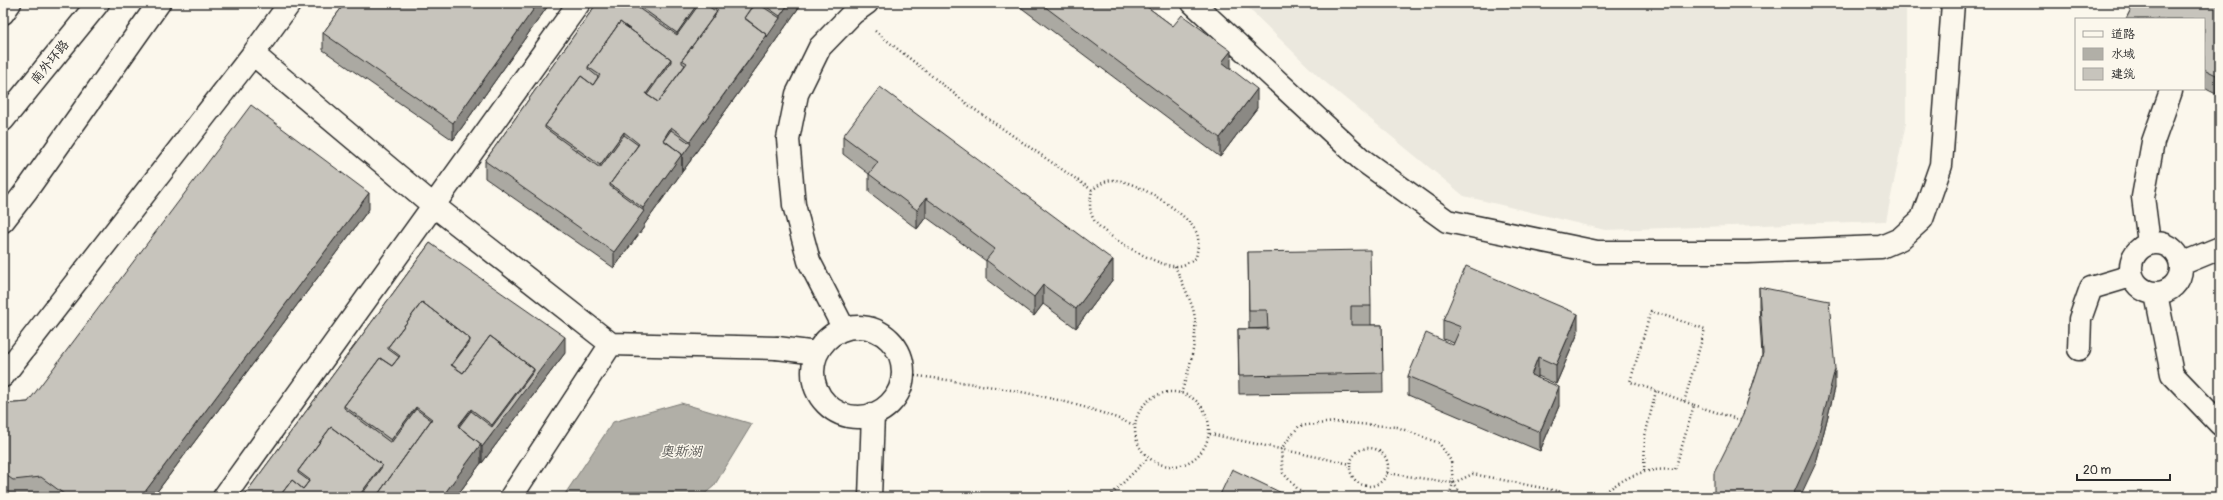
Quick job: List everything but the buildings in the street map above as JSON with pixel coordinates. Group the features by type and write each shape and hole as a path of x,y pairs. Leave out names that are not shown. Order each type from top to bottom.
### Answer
{"main road":[{"path":"3,13 10,3"},
{"name":"南外环路","path":"3,120 98,3"},
{"path":"3,222 159,3"},
{"path":"3,376 253,54 290,3"},
{"path":"224,497 579,3"},
{"path":"1193,3 1361,159 1447,221 1597,252 1747,252 1881,247 1900,239 1922,219 1941,165 1952,3"},
{"path":"844,329 809,261 794,205 788,139 797,94 820,47 860,8"},
{"path":"253,54 434,205 612,344 777,348 817,353"},
{"path":"2149,243 2143,197 2154,142 2171,90"},
{"path":"2149,243 2166,244 2178,256 2181,264 2178,281 2173,288 2156,294 2141,289 2135,283 2130,268 2135,253 2149,243"},
{"path":"2181,264 2220,248"},
{"path":"2079,349 2080,319 2091,288 2132,276"},
{"path":"2156,294 2172,374 2220,424"},
{"path":"869,328 880,332 898,351 902,362 903,375 900,388 894,399 884,408 873,414 858,416 843,414 830,407 820,396 814,382 812,368 817,353 823,342 833,334 844,329 869,328"},
{"path":"511,497 612,344"},
{"path":"870,497 873,414"}],"path":[{"path":"860,8 971,107 1092,190"},
{"path":"1114,180 1127,183 1156,197 1188,221 1197,233 1198,243 1196,258 1184,265 1163,265 1149,259 1106,232 1094,221 1089,207 1092,190 1103,182 1114,180"},
{"path":"1175,266 1193,310 1194,339 1187,377 1181,393"},
{"path":"1684,402 1705,329 1651,311 1630,382 1684,402 1746,422"},
{"path":"903,375 993,386 1035,395 1108,414 1134,425"},
{"path":"1644,471 1645,436 1656,391"},
{"path":"1164,393 1181,393 1198,402 1205,411 1209,423 1210,434 1200,455 1191,462 1180,466 1169,467 1158,464 1148,458 1140,449 1135,438 1134,425 1144,404 1154,397 1164,393"},
{"path":"1599,497 1620,480 1644,471 1675,470 1694,405"},
{"path":"1305,497 1283,473 1281,449 1299,426 1335,422 1397,427 1439,443 1451,461 1453,483 1448,497"},
{"path":"1210,434 1350,464"},
{"path":"1373,449 1379,451 1387,461 1387,473 1380,483 1374,486 1362,485 1353,477 1350,464 1356,454 1361,450 1373,449"},
{"path":"1109,497 1148,458"},
{"path":"1387,473 1453,483 1473,474 1587,497"},
{"path":"1453,483 1464,497"}],"shaded area":[{"path":"1243,3 1906,3 1906,123 1886,221 1605,230 1464,196 1319,77"}],"water":[{"name":"奥斯湖","path":"681,403 752,424 714,486 701,497 563,497 613,422"}]}
